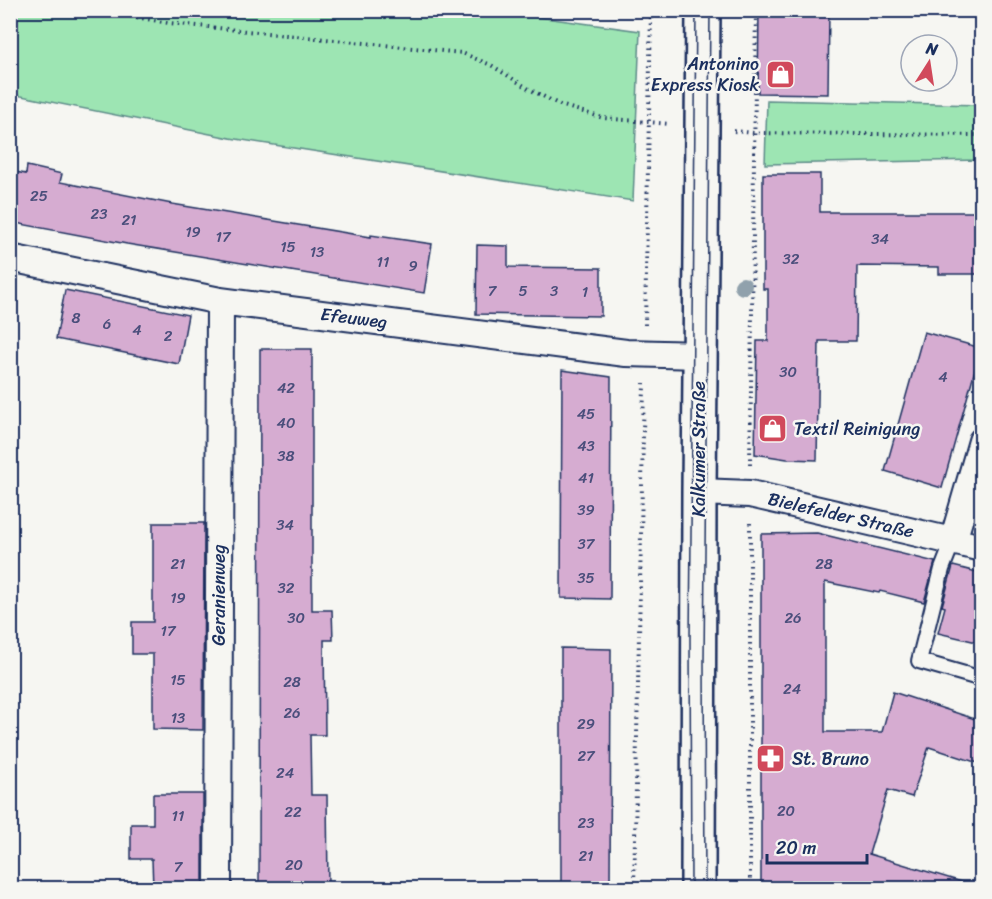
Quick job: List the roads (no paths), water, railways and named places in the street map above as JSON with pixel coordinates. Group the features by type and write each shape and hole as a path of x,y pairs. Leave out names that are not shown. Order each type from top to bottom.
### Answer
{"main road":[{"name":"Kalkumer Straße","path":"698,888 703,10"}],"street":[{"name":"Efeuweg","path":"10,258 220,301 645,354 700,355"},
{"name":"Geranienweg","path":"218,888 220,301"},
{"path":"953,541 981,441"},
{"name":"Bielefelder Straße","path":"699,492 750,494 981,548"}],"lane":[{"path":"953,541 942,569 919,661 981,679"}],"tram line":[{"path":"691,888 690,639 696,10"},
{"path":"705,888 704,662 710,10"}],"place":[{"name":"Antonino Express Kiosk","path":"780,74"},
{"name":"Textil Reinigung","path":"773,429"},
{"name":"St. Bruno","path":"771,759"}]}
